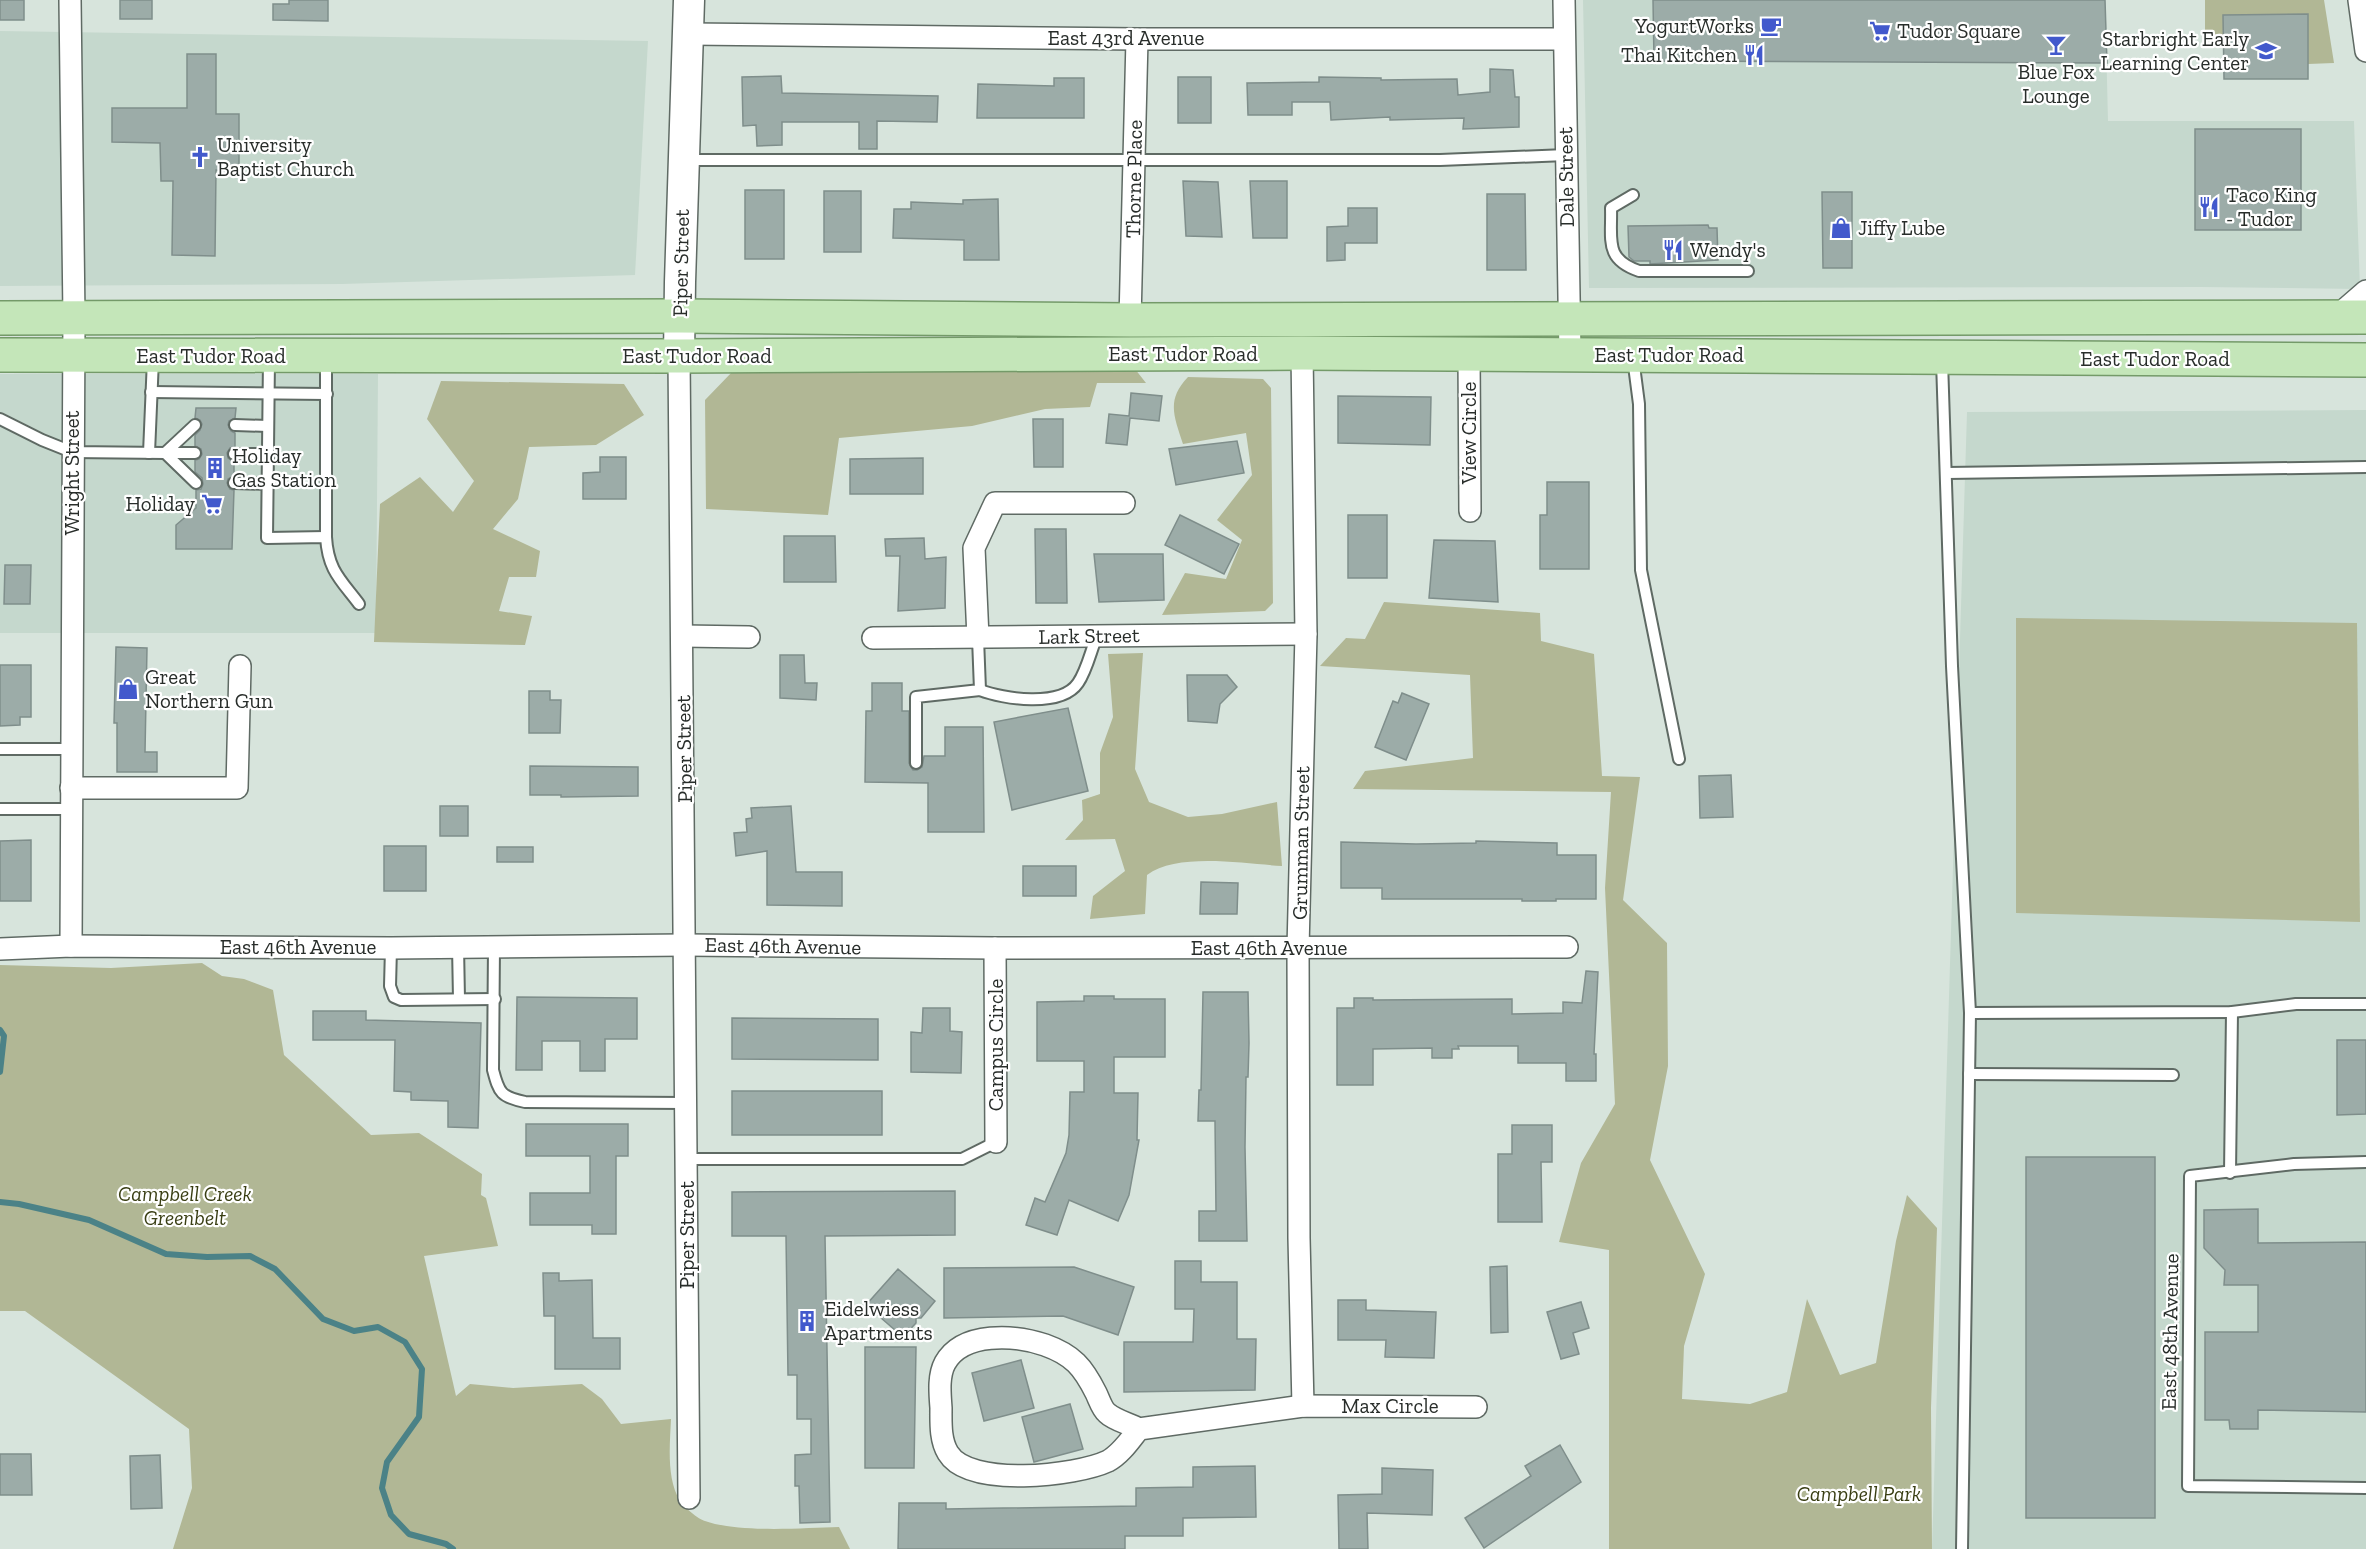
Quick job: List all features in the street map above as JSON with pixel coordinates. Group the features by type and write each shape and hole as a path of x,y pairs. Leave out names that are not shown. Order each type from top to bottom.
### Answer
{"main road":[{"name":"East Tudor Road","path":"0,318 679,316 1130,320 2351,317"},
{"name":"East Tudor Road","path":"0,355 679,356 1302,353 2366,360"}],"street":[{"name":"Wright Street","path":"70,0 74,317 71,946"},
{"name":"Piper Street","path":"689,0 679,316 689,1498"},
{"name":"Dale Street","path":"1564,0 1570,355"},
{"path":"2359,0 2366,51"},
{"name":"East 43rd Avenue","path":"689,34 1137,39 1564,39"},
{"name":"Thorne Place","path":"1130,320 1137,39"},
{"path":"2351,317 2366,291"},
{"name":"Grumman Street","path":"1302,353 1306,634 1298,948 1299,1227 1303,1406"},
{"name":"View Circle","path":"1469,355 1470,510"},
{"path":"978,638 974,548 995,503 1124,503"},
{"name":"Lark Street","path":"873,638 1306,634"},
{"path":"682,636 749,637"},
{"path":"71,799 237,788 240,666"},
{"name":"East 46th Avenue","path":"0,949 71,946 391,948 686,945 995,948 1567,947"},
{"name":"Campus Circle","path":"995,948 996,1142"},
{"path":"983,1338 1015,1339 1042,1344 1068,1355 1083,1370 1106,1413 1140,1429 1123,1449 1109,1460 1075,1472 1028,1476 983,1473 960,1466 948,1453 942,1434 940,1386 945,1364 958,1348 983,1338"},
{"name":"Max Circle","path":"1140,1429 1303,1406 1476,1407"}],"lane":[{"path":"683,160 1440,160 1566,156"},
{"path":"1633,195 1611,208 1612,251 1616,260 1623,266 1639,271 1748,272"},
{"path":"1633,355 1639,416 1641,570 1679,759"},
{"path":"149,453 153,356"},
{"path":"269,356 267,538 326,537"},
{"path":"326,356 327,557 335,572 359,604"},
{"path":"1942,357 1952,666 1970,1013 1962,1549"},
{"path":"151,392 327,394"},
{"path":"0,419 72,452 195,453"},
{"path":"165,453 195,425"},
{"path":"235,425 268,426"},
{"path":"165,453 196,483"},
{"path":"234,454 268,454"},
{"path":"1947,473 2366,467"},
{"path":"234,483 268,484"},
{"path":"915,763 916,697 980,690 995,696 1021,700 1049,698 1068,691 1077,684 1097,636"},
{"path":"978,638 980,690"},
{"path":"0,749 71,749"},
{"path":"0,809 71,799"},
{"path":"458,946 459,999"},
{"path":"494,946 493,1070 498,1089 507,1098 525,1102 687,1103"},
{"path":"391,948 390,986 394,998 401,1000 495,999"},
{"path":"1970,1013 2232,1012 2296,1004 2366,1004"},
{"path":"2230,1173 2232,1012"},
{"path":"1969,1074 2173,1075"},
{"path":"687,1159 962,1159 996,1142"},
{"name":"East 48th Avenue","path":"2366,1162 2294,1164 2190,1176 2188,1486 2366,1488"}],"shaded area":[{"name":"Tudor Square","path":"1583,0 2105,0 2108,121 2354,121 2360,289 1589,288"},
{"path":"0,31 648,41 635,275 342,284 0,286"},
{"path":"0,374 378,374 376,633 0,633"},
{"path":"2366,410 2366,1549 1932,1549 1967,412"}],"green space":[{"path":"2205,0 2324,0 2334,63 2308,64 2308,14 2224,37 2205,38"},
{"path":"1135,369 1146,383 1097,383 1090,407 1045,409 972,426 839,438 828,515 706,509 705,400 733,371"},
{"path":"1188,377 1263,379 1271,388 1273,603 1265,611 1162,615 1185,573 1226,579 1242,540 1217,520 1252,475 1246,433 1183,444 1175,417 1174,401 1181,385"},
{"path":"441,381 624,384 644,415 596,445 529,447 518,499 493,529 540,551 536,577 509,577 499,611 532,616 525,645 374,642 380,504 420,477 453,512 474,481 427,419"},
{"name":"Campbell Park","path":"1384,602 1540,613 1541,641 1594,654 1602,776 1640,777 1623,900 1667,943 1668,1066 1650,1160 1705,1274 1684,1346 1682,1399 1750,1404 1787,1392 1807,1299 1840,1375 1876,1363 1896,1241 1907,1195 1937,1228 1931,1408 1932,1549 1609,1549 1609,1250 1559,1242 1581,1163 1615,1104 1605,888 1611,792 1353,789 1365,771 1473,758 1470,675 1320,666 1346,638 1365,639"},
{"path":"2016,618 2357,623 2360,922 2016,913"},
{"path":"1143,653 1135,769 1149,802 1188,817 1222,814 1277,802 1282,866 1212,861 1176,864 1160,868 1147,875 1145,914 1090,919 1093,896 1125,871 1115,839 1065,840 1083,820 1082,800 1100,794 1100,753 1113,717 1108,654"},
{"name":"Campbell Creek Greenbelt","path":"202,963 222,976 244,979 273,990 284,1055 371,1135 419,1133 482,1174 481,1195 486,1198 498,1246 424,1256 456,1396 470,1384 513,1388 582,1384 602,1399 621,1424 671,1419 670,1461 673,1482 680,1501 699,1518 719,1525 735,1527 789,1529 839,1527 850,1549 173,1549 192,1488 189,1429 25,1311 0,1311 0,965 111,968"}],"building":[{"path":"0,0 24,0 24,20 0,20"},
{"path":"120,0 152,0 152,19 120,19"},
{"path":"289,0 328,0 328,21 273,20 273,4 289,4"},
{"name":"Tudor Square","path":"1653,0 2105,0 2107,63 1654,61"},
{"name":"Starbright Early Learning Center","path":"2308,14 2308,79 2224,79 2223,15"},
{"name":"University Baptist Church","path":"187,54 216,54 216,114 239,114 239,171 216,170 215,256 172,255 173,181 161,181 160,143 112,142 112,108 187,108"},
{"path":"1490,69 1513,70 1515,97 1519,97 1519,127 1463,129 1464,118 1390,120 1390,117 1331,120 1330,102 1292,102 1292,115 1248,115 1247,83 1319,82 1319,77 1381,78 1381,80 1457,79 1458,95 1490,92"},
{"path":"781,76 782,93 938,96 937,122 877,121 877,149 859,149 859,122 782,122 782,145 757,146 756,125 743,126 742,77"},
{"path":"1178,77 1211,77 1211,123 1178,123"},
{"path":"1054,78 1084,78 1084,118 977,118 978,84 1054,86"},
{"path":"2195,129 2301,129 2301,230 2195,230"},
{"path":"1183,181 1218,182 1222,237 1186,236"},
{"path":"1250,181 1287,181 1287,238 1253,238"},
{"path":"745,190 784,190 784,259 745,259"},
{"path":"824,191 861,191 861,252 824,252"},
{"path":"1822,192 1852,192 1852,268 1823,268"},
{"path":"1487,194 1525,194 1526,270 1487,270"},
{"path":"998,199 999,260 964,260 964,240 893,238 894,209 911,209 911,202 963,204 963,200"},
{"path":"1348,208 1377,208 1377,243 1345,243 1345,260 1327,261 1327,227 1348,226"},
{"name":"Wendy's","path":"1708,225 1709,228 1717,228 1718,260 1650,264 1650,261 1634,261 1629,257 1628,226"},
{"path":"1131,393 1162,396 1159,421 1130,418 1127,445 1106,443 1109,414 1129,416"},
{"path":"1338,396 1431,397 1430,445 1338,443"},
{"name":"Holiday Gas Station","path":"196,408 236,408 235,418 229,421 228,425 235,433 235,447 230,448 227,453 228,458 234,462 234,476 228,479 227,483 230,489 234,490 232,549 176,549 176,525 196,508 196,490 201,489 203,484 202,478 195,472 195,460 199,459 202,454 201,449 195,446 195,435 202,424 195,418"},
{"path":"1033,419 1063,419 1063,467 1034,467"},
{"path":"1237,441 1244,473 1176,485 1169,449"},
{"path":"600,457 626,457 626,499 583,499 583,473 600,472"},
{"path":"923,458 923,494 850,494 850,459"},
{"path":"1547,482 1589,482 1589,569 1540,569 1540,515 1547,515"},
{"path":"1180,515 1239,544 1224,574 1165,545"},
{"path":"1348,515 1387,515 1387,578 1348,578"},
{"path":"1035,529 1066,529 1067,603 1036,603"},
{"path":"784,536 835,536 836,582 784,582"},
{"path":"924,538 925,559 946,557 945,608 898,611 900,556 886,556 885,539"},
{"path":"1434,540 1495,541 1498,602 1429,598"},
{"path":"1094,554 1163,554 1164,600 1099,602"},
{"path":"5,565 31,565 30,604 4,604"},
{"path":"116,647 147,648 145,752 157,752 157,772 117,772 117,723 114,723"},
{"path":"780,655 804,655 805,683 817,683 816,700 780,698"},
{"path":"0,665 31,665 31,717 20,717 20,725 0,726"},
{"path":"1187,675 1227,675 1237,687 1220,704 1217,723 1188,721"},
{"path":"872,683 902,683 902,711 909,711 909,763 913,770 922,767 924,756 945,756 945,727 983,727 984,832 928,832 928,783 865,782 866,711 872,711"},
{"path":"529,691 550,691 550,700 561,700 560,733 529,733"},
{"path":"1402,693 1429,704 1406,760 1375,747 1393,701 1398,703"},
{"path":"1068,708 1088,791 1012,810 994,722"},
{"path":"530,766 638,767 638,796 530,795"},
{"path":"1731,775 1733,817 1700,818 1699,776"},
{"path":"440,806 468,806 468,836 440,836"},
{"path":"791,806 796,872 842,872 842,906 767,905 767,851 736,856 734,833 747,832 746,819 752,818 751,808"},
{"path":"31,840 31,901 0,901 0,841"},
{"path":"1476,841 1557,843 1557,855 1596,855 1596,899 1522,901 1522,899 1382,899 1382,888 1341,888 1341,842 1416,844 1476,843"},
{"path":"384,846 426,846 426,891 384,891"},
{"path":"497,847 533,847 533,862 497,862"},
{"path":"1023,866 1076,866 1076,896 1023,896"},
{"path":"1201,882 1238,883 1237,914 1200,914"},
{"path":"1586,971 1598,972 1594,1054 1596,1054 1596,1081 1566,1081 1566,1063 1518,1063 1518,1046 1458,1046 1459,1049 1452,1049 1452,1058 1432,1058 1432,1048 1373,1049 1373,1085 1337,1085 1337,1008 1354,1008 1354,998 1373,998 1373,1000 1512,999 1512,1014 1563,1013 1563,1002 1582,1003"},
{"path":"1203,992 1248,992 1249,1043 1245,1147 1247,1241 1199,1241 1199,1211 1216,1211 1215,1121 1198,1121"},
{"path":"1084,996 1114,996 1114,999 1165,999 1165,1057 1114,1057 1114,1093 1138,1093 1137,1140 1139,1140 1129,1195 1118,1221 1069,1200 1057,1235 1026,1225 1035,1198 1045,1202 1066,1153 1069,1135 1070,1092 1084,1092 1084,1061 1037,1061 1037,1002 1084,1001"},
{"path":"517,997 637,998 637,1039 605,1039 605,1071 580,1071 580,1041 542,1041 542,1070 516,1070"},
{"path":"923,1008 950,1008 950,1031 962,1032 961,1073 911,1072 911,1032 922,1033"},
{"path":"313,1011 366,1011 366,1020 481,1023 478,1128 448,1127 448,1101 411,1100 411,1092 394,1091 395,1040 313,1040"},
{"path":"732,1018 878,1019 878,1060 732,1059"},
{"path":"2337,1040 2366,1040 2366,1114 2337,1115"},
{"path":"732,1091 882,1091 882,1135 732,1135"},
{"path":"526,1124 628,1124 628,1156 616,1156 616,1234 592,1234 592,1225 530,1225 530,1193 590,1193 590,1156 526,1156"},
{"path":"1512,1125 1552,1125 1552,1162 1541,1162 1542,1222 1498,1222 1498,1154 1512,1154"},
{"path":"2026,1157 2155,1157 2155,1518 2026,1518"},
{"path":"955,1191 955,1235 825,1236 830,1522 800,1523 799,1486 795,1486 795,1455 811,1454 811,1419 797,1419 797,1375 788,1375 786,1236 732,1236 732,1192"},
{"path":"2258,1209 2258,1243 2366,1242 2366,1412 2258,1410 2258,1429 2230,1429 2229,1420 2205,1420 2205,1332 2258,1332 2258,1285 2224,1285 2225,1270 2204,1248 2204,1210"},
{"path":"1175,1261 1201,1261 1201,1282 1237,1282 1237,1339 1256,1339 1255,1390 1124,1392 1124,1342 1193,1342 1194,1309 1175,1309"},
{"path":"1507,1266 1508,1332 1491,1333 1490,1267"},
{"path":"1074,1267 1134,1287 1118,1335 1063,1316 944,1318 944,1268"},
{"path":"898,1269 935,1301 921,1318 916,1318 916,1323 903,1337 866,1305"},
{"path":"543,1273 559,1273 559,1281 592,1280 593,1338 620,1338 620,1369 555,1369 555,1316 544,1316"},
{"path":"1338,1300 1366,1300 1366,1310 1436,1312 1434,1358 1385,1357 1386,1340 1338,1340"},
{"path":"1581,1302 1589,1328 1573,1333 1579,1354 1561,1359 1547,1312"},
{"path":"865,1347 916,1347 914,1468 865,1468"},
{"path":"1021,1360 1034,1408 984,1421 972,1373"},
{"path":"1070,1404 1083,1449 1034,1462 1022,1417"},
{"path":"1560,1445 1581,1482 1484,1548 1465,1518 1531,1476 1525,1466"},
{"path":"0,1454 31,1454 32,1495 0,1495"},
{"path":"160,1455 162,1508 131,1509 130,1456"},
{"path":"1255,1466 1256,1517 1183,1518 1183,1536 1125,1536 1125,1549 898,1549 899,1503 946,1503 946,1509 1136,1506 1136,1488 1193,1487 1193,1467"},
{"path":"1382,1468 1433,1470 1432,1515 1367,1513 1368,1549 1339,1549 1338,1495 1382,1494"}],"waterway":[{"path":"0,1030 4,1036 0,1072"},
{"path":"0,1202 19,1204 89,1220 166,1254 207,1257 250,1256 275,1269 323,1319 354,1331 378,1327 405,1342 422,1369 419,1417 387,1462 382,1488 391,1515 409,1534 446,1544 453,1549"}],"place":[{"name":"YogurtWorks","path":"1771,26"},
{"name":"Tudor Square","path":"1880,31"},
{"name":"Blue Fox Lounge","path":"2056,45"},
{"name":"Starbright Early Learning Center","path":"2266,51"},
{"name":"Thai Kitchen","path":"1754,55"},
{"name":"University Baptist Church","path":"200,157"},
{"name":"Taco King - Tudor","path":"2209,207"},
{"name":"Jiffy Lube","path":"1841,228"},
{"name":"Wendy's","path":"1673,250"},
{"name":"Holiday Gas Station","path":"215,468"},
{"name":"Holiday","path":"212,504"},
{"name":"Great Northern Gun","path":"128,689"},
{"name":"Eidelwiess Apartments","path":"807,1321"}]}
